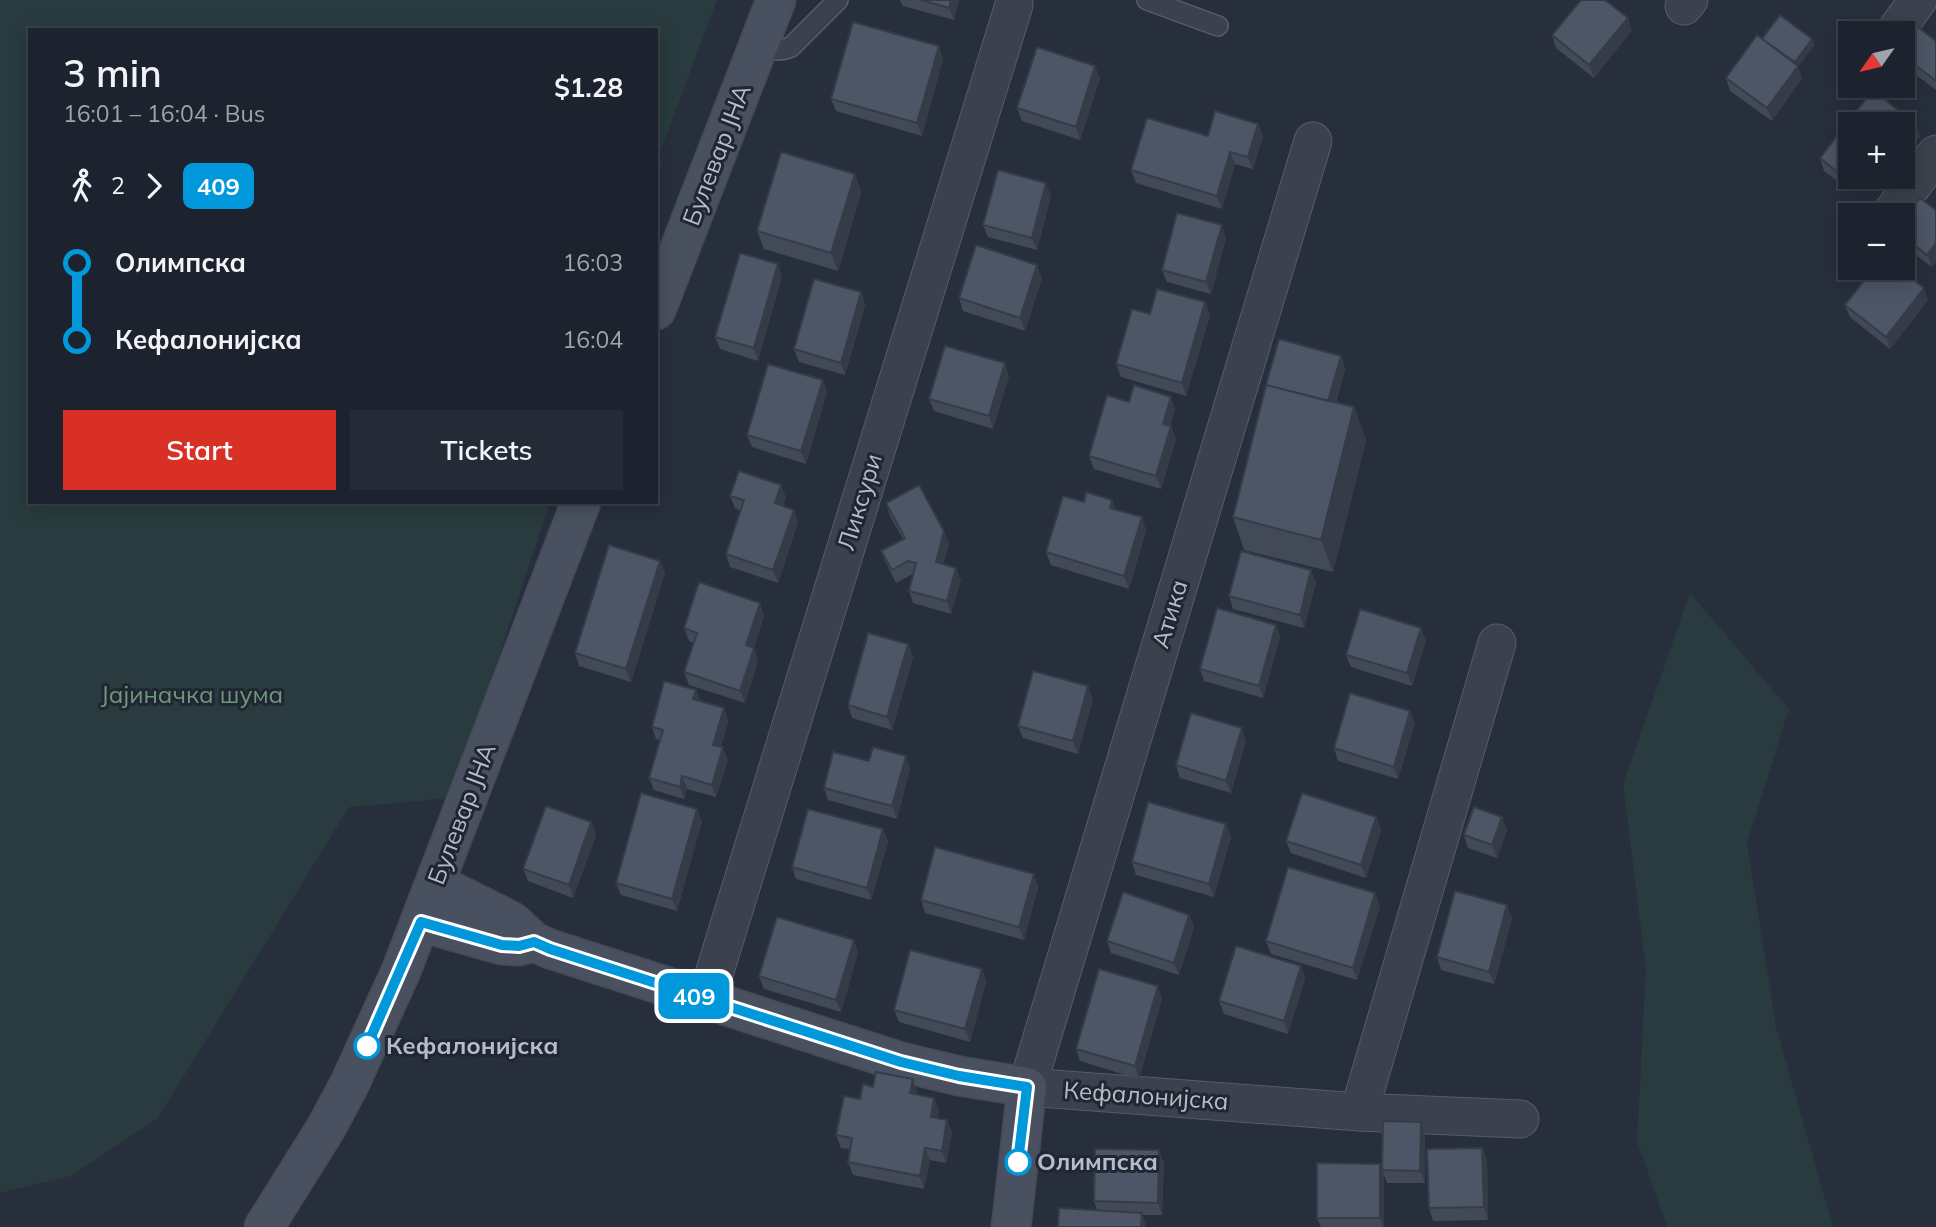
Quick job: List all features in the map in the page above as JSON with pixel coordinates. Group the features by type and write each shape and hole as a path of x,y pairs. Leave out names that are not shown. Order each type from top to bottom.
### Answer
{"main road":[{"name":"Булевар ЈНА","path":"658,305 776,0"},
{"name":"Булевар ЈНА","path":"264,1227 326,1128 391,994 581,504"},
{"name":"Кефалонијска","path":"435,883 511,921 534,942 550,949 901,1062 959,1076 1027,1087"},
{"name":"Кефалонијска","path":"421,922 502,945 519,946 534,942"},
{"path":"1011,1227 1027,1087"}],"street":[{"path":"1903,21 1918,0"},
{"name":"Ликсури","path":"706,1000 1014,5"},
{"name":"Атика","path":"1027,1087 1313,141"},
{"path":"1899,203 1936,154"},
{"path":"1359,1112 1497,643"},
{"name":"Кефалонијска","path":"1027,1087 1359,1112 1520,1119"}],"lane":[{"path":"759,47 774,51 790,47 838,0"},
{"path":"1147,0 1218,26"}],"green space":[{"name":"Јајиначка шума","path":"0,0 717,0 659,155 663,161 658,176 658,28 28,28 28,504 549,504 452,798 349,807 158,1118 71,1176 0,1193"},
{"path":"1690,593 1789,709 1747,843 1776,1027 1833,1227 1667,1227 1637,1141 1646,969 1623,784"}],"building":[{"path":"921,0 951,0 949,8"},
{"path":"1581,0 1605,0 1628,18 1589,65 1552,35"},
{"path":"1780,15 1812,39 1795,62 1762,39"},
{"path":"853,22 939,46 917,123 831,99"},
{"path":"1915,25 1936,41 1936,81 1915,65"},
{"path":"1757,35 1798,66 1767,108 1726,78"},
{"path":"1037,47 1095,66 1076,127 1017,108"},
{"path":"1867,98 1883,98 1900,112 1856,112"},
{"path":"1215,111 1258,124 1248,157 1230,152 1217,196 1131,170 1147,118 1208,136"},
{"path":"1838,135 1838,173 1820,158"},
{"path":"781,152 855,174 831,253 757,231"},
{"path":"998,170 1046,183 1032,238 983,225"},
{"path":"1920,198 1936,210 1936,243 1927,255 1915,245 1915,205"},
{"path":"1177,213 1222,225 1206,282 1162,270"},
{"path":"976,245 1037,265 1020,318 959,298"},
{"path":"740,253 778,264 754,348 715,337"},
{"path":"814,279 861,292 841,363 794,349"},
{"path":"1865,280 1914,280 1924,288 1886,337 1845,305"},
{"path":"1157,289 1205,302 1182,383 1116,364 1132,309 1150,314"},
{"path":"1279,339 1341,356 1328,401 1266,385"},
{"path":"945,346 1005,363 989,416 929,399"},
{"path":"768,364 823,380 801,451 747,435"},
{"path":"1134,385 1171,397 1163,424 1171,426 1156,476 1089,456 1107,395 1129,402"},
{"path":"1266,385 1354,407 1321,540 1233,517"},
{"path":"739,471 781,485 775,503 794,510 773,570 726,554 744,500 730,496"},
{"path":"919,485 944,531 936,562 956,568 947,601 909,591 916,563 908,561 892,570 881,551 905,538 886,503"},
{"path":"1086,492 1112,500 1110,508 1142,517 1124,576 1046,552 1063,496 1084,502"},
{"path":"609,545 660,561 626,669 575,653"},
{"path":"1241,551 1311,570 1300,615 1229,596"},
{"path":"699,582 760,603 746,645 754,648 740,691 684,672 697,633 684,628"},
{"path":"1217,608 1276,625 1259,686 1200,669"},
{"path":"1360,609 1421,628 1407,673 1346,655"},
{"path":"868,633 908,644 887,717 848,705"},
{"path":"1033,671 1088,686 1073,741 1018,726"},
{"path":"664,681 696,690 693,699 724,708 713,745 723,747 712,785 682,776 680,787 649,778 663,730 652,727"},
{"path":"1350,693 1410,711 1394,767 1334,748"},
{"path":"1191,713 1242,728 1226,781 1176,765"},
{"path":"873,747 906,756 892,806 824,788 833,752 869,761"},
{"path":"641,793 697,809 672,899 616,883"},
{"path":"1302,793 1376,817 1361,865 1286,841"},
{"path":"1148,802 1226,824 1209,884 1132,862"},
{"path":"546,806 591,822 569,885 523,869"},
{"path":"1474,807 1502,817 1492,845 1464,835"},
{"path":"808,809 883,829 867,888 792,867"},
{"path":"935,847 1034,874 1019,927 921,900"},
{"path":"1288,867 1375,893 1353,968 1266,941"},
{"path":"1455,891 1507,905 1489,972 1437,957"},
{"path":"1123,892 1189,915 1174,963 1107,941"},
{"path":"777,917 854,940 836,1000 759,976"},
{"path":"1236,946 1301,966 1284,1021 1219,1001"},
{"path":"910,950 982,969 965,1029 894,1010"},
{"path":"1099,969 1158,986 1135,1066 1076,1049"},
{"path":"876,1072 913,1079 910,1093 934,1098 931,1117 947,1120 942,1151 925,1148 920,1176 848,1162 852,1138 836,1135 844,1096 860,1099 863,1084 873,1087"},
{"path":"1383,1121 1421,1122 1420,1171 1382,1170"},
{"path":"1482,1148 1484,1207 1429,1208 1427,1149"},
{"path":"1095,1149 1159,1150 1158,1203 1094,1201"},
{"path":"1317,1163 1380,1164 1380,1218 1317,1218"},
{"path":"1059,1208 1142,1213 1141,1227 1058,1227"}],"bus line":[{"name":"409","path":"367,1046 421,922 502,945 519,946 534,942 901,1062 959,1076 1027,1087 1018,1162"}],"place":[{"name":"Кефалонијска","path":"367,1046"},
{"name":"Олимпска","path":"1018,1162"}]}
